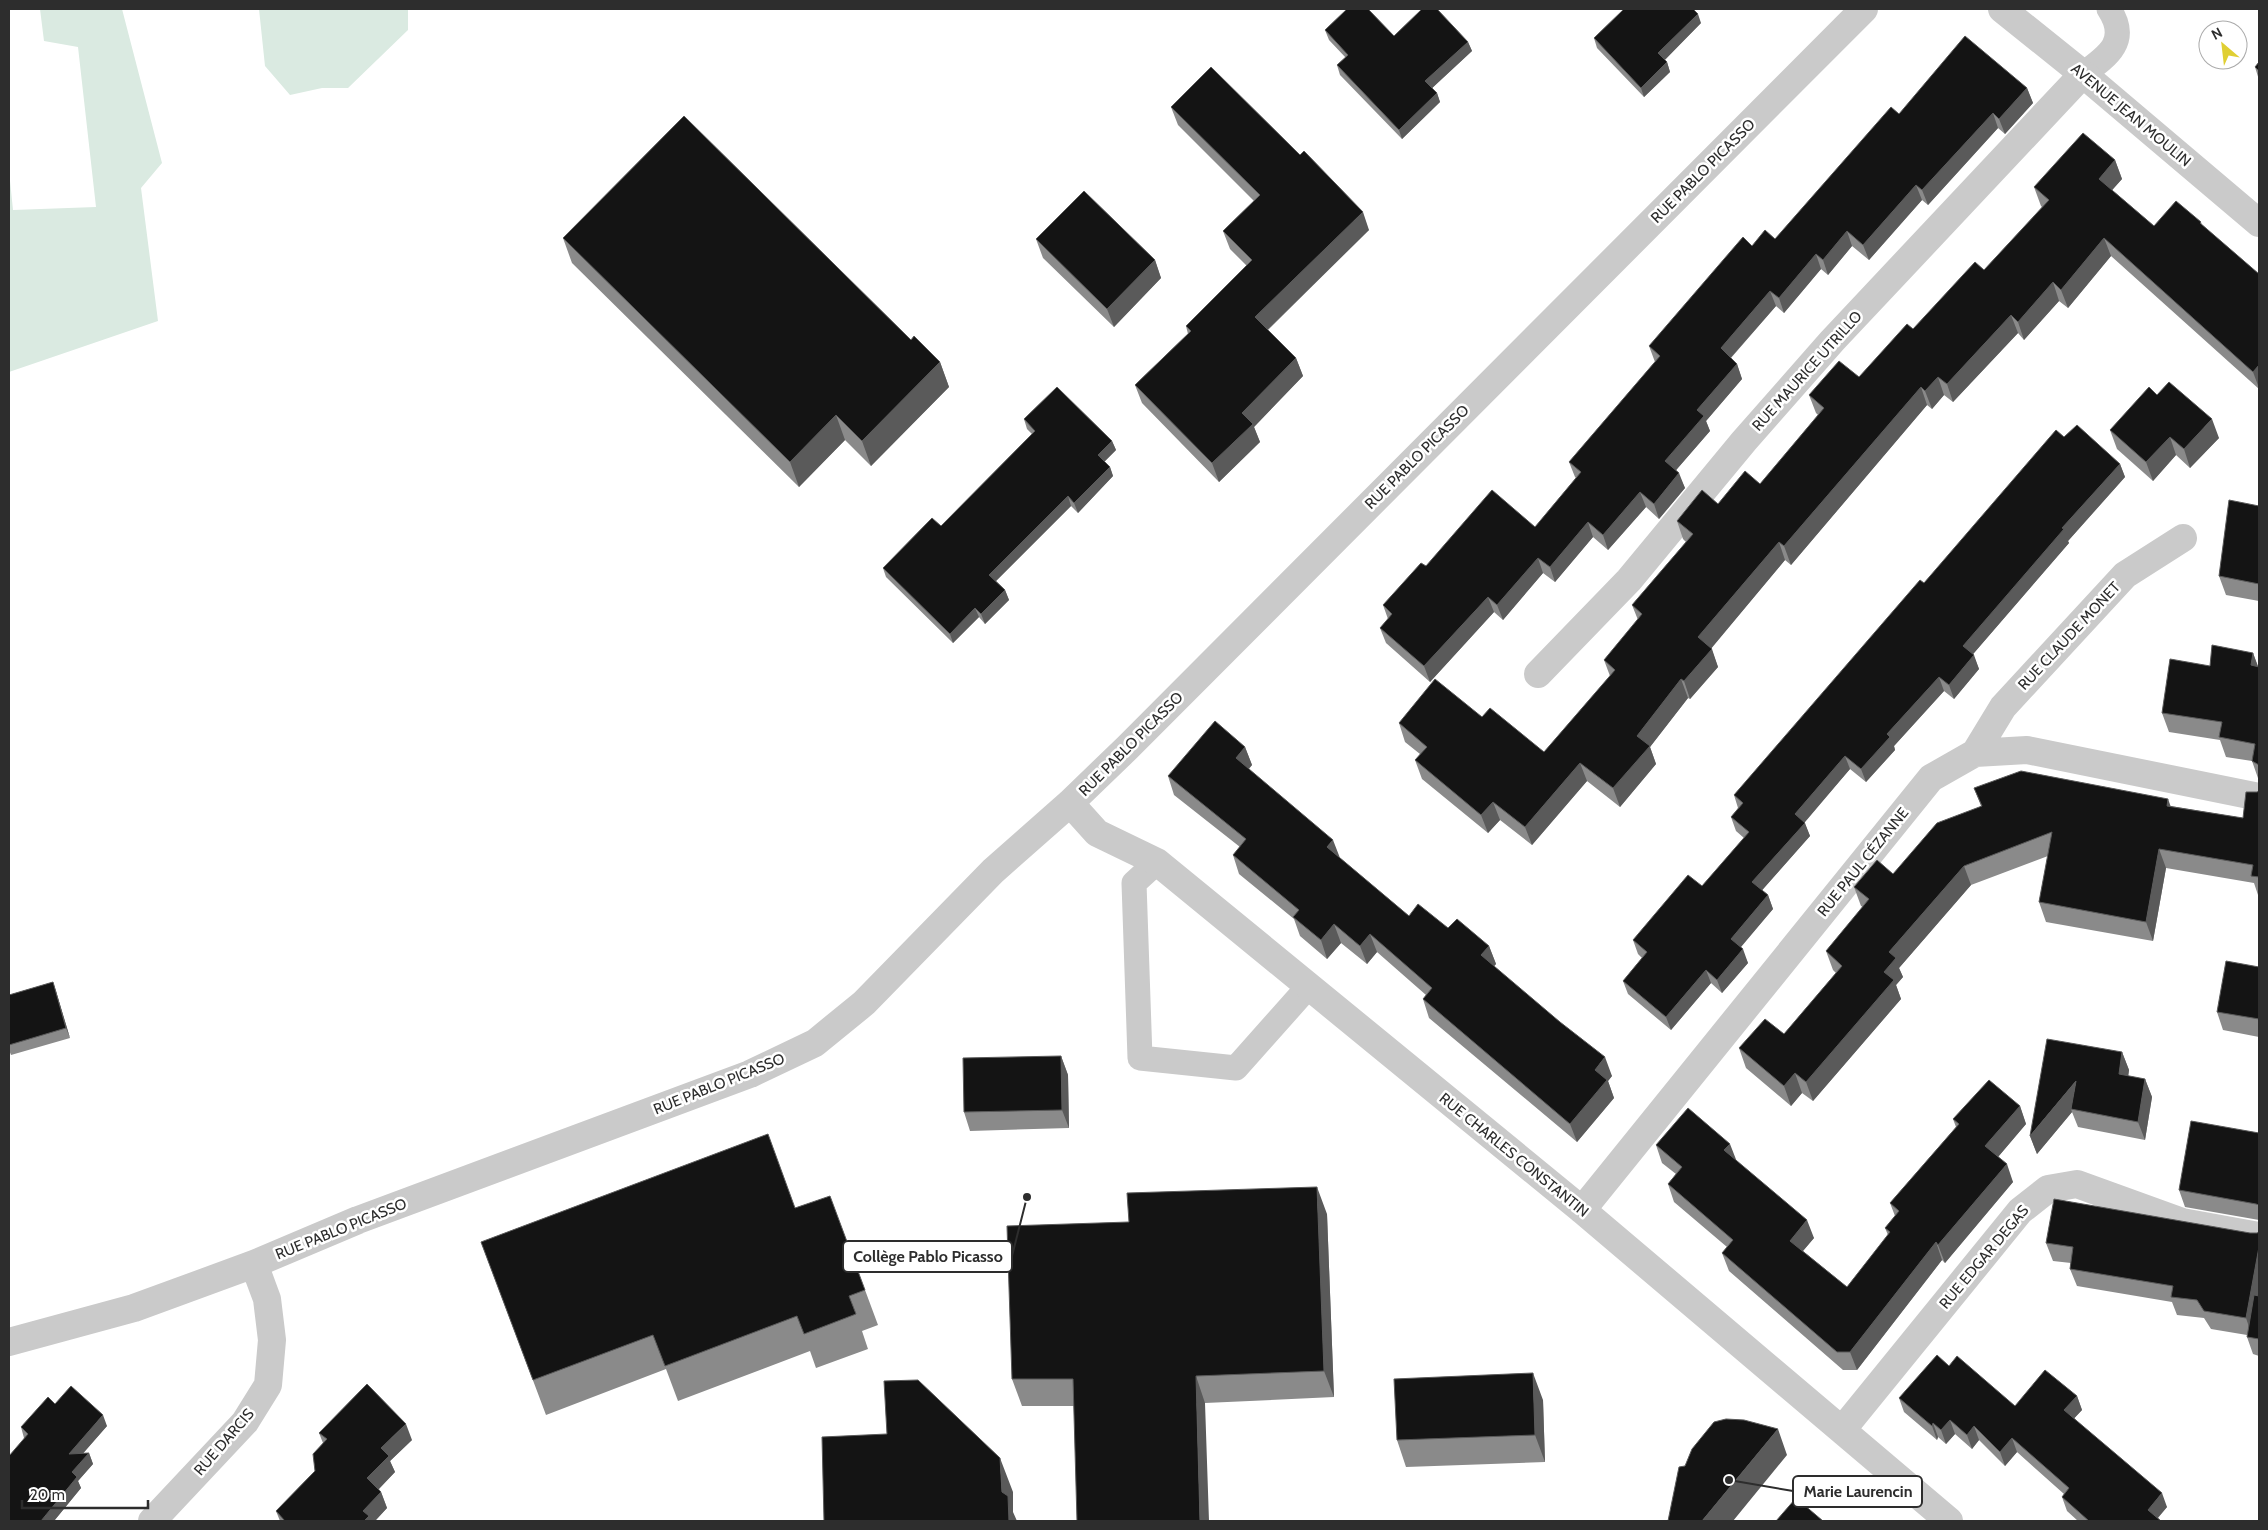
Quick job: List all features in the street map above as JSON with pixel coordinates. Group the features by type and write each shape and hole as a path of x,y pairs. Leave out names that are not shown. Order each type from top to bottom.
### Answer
{"street":[{"name":"RUE PABLO PICASSO","path":"9,1342 134,1308 254,1264 358,1220 750,1074 815,1043 864,1002 993,871 1070,803 1864,9"},
{"name":"AVENUE JEAN MOULIN","path":"2002,9 2083,74 2259,223"},
{"name":"RUE MAURICE UTRILLO","path":"1538,674 1629,580 1744,441 1832,341 2083,74"},
{"name":"RUE CLAUDE MONET","path":"1975,752 2003,707 2126,575 2183,538"},
{"name":"RUE PAUL CÉZANNE","path":"1582,1210 1931,778 1975,752 2027,750 2259,797"},
{"name":"RUE CHARLES CONSTANTIN","path":"1070,803 1097,833 1157,862 1582,1210 1949,1521"},
{"name":"RUE EDGAR DEGAS","path":"1842,1430 2020,1211 2048,1189 2077,1184 2182,1222 2259,1236"},
{"name":"RUE DARCIS","path":"152,1521 245,1422 268,1385 272,1340 267,1299 254,1264"}],"lane":[{"path":"2083,74 2106,57 2118,39 2116,20 2109,9"},
{"path":"1157,862 1134,883 1140,1058 1236,1068 1308,987"}],"shaded area":[{"path":"40,9 122,9 162,163 141,188 158,321 9,372 9,171 13,210 96,207 78,47 44,41"},
{"path":"259,9 408,9 408,30 348,88 322,88 290,95 265,66"}],"building":[{"path":"1347,9 1368,9 1394,36 1422,9 1437,9 1468,42 1425,81 1437,93 1399,130 1337,65 1348,55 1325,30"},
{"path":"1624,9 1693,9 1698,14 1658,53 1667,62 1641,88 1594,38"},
{"path":"1965,36 2027,88 1999,119 1993,113 1922,190 1916,185 1863,245 1847,231 1823,260 1816,254 1779,298 1770,291 1721,348 1737,364 1697,410 1704,416 1665,461 1679,473 1654,504 1640,492 1603,535 1588,522 1550,567 1538,558 1497,605 1488,597 1424,666 1380,628 1392,614 1383,605 1421,563 1426,566 1492,490 1535,527 1581,472 1569,462 1660,356 1649,346 1743,237 1752,246 1765,230 1775,239 1891,107 1899,114"},
{"path":"2259,62 2259,71 2255,67"},
{"path":"1211,67 1300,155 1304,151 1363,212 1255,317 1296,358 1242,413 1253,424 1212,463 1135,385 1191,331 1186,326 1252,260 1223,231 1260,195 1171,107"},
{"path":"684,116 911,340 914,336 940,362 862,441 836,415 790,462 563,238"},
{"path":"2083,133 2115,160 2099,179 2154,226 2176,201 2259,274 2259,365 2253,372 2104,238 2061,290 2053,282 2018,322 2011,315 1947,384 1938,377 1925,391 1921,387 1784,546 1779,542 1698,637 1712,649 1684,681 1681,679 1637,736 1650,746 1613,788 1580,763 1525,827 1493,802 1481,815 1415,760 1427,747 1399,723 1435,679 1482,717 1490,708 1544,752 1615,670 1604,660 1642,614 1632,605 1693,534 1677,521 1702,490 1718,504 1745,471 1760,484 1824,408 1809,395 1839,361 1859,377 1907,324 1913,329 1975,262 1984,270 2049,200 2034,187"},
{"path":"1084,191 1155,260 1107,309 1036,239"},
{"path":"2169,382 2212,419 2184,449 2170,437 2146,462 2110,430 2149,387 2157,395"},
{"path":"1057,387 1112,441 1098,455 1110,467 1074,503 1068,496 989,575 1005,590 981,614 975,608 950,634 883,568 932,518 941,526 1035,431 1024,419"},
{"path":"2077,425 2120,464 2062,528 2064,529 1963,646 1974,655 1949,685 1939,677 1887,734 1890,737 1861,769 1845,756 1795,814 1805,823 1752,882 1768,895 1731,939 1743,949 1717,980 1706,970 1666,1017 1623,981 1647,952 1633,940 1688,875 1702,886 1749,832 1731,817 1743,803 1734,795 1920,580 1924,583 2056,430 2064,437"},
{"path":"2229,500 2259,506 2259,584 2219,576"},
{"path":"2212,645 2253,653 2251,665 2259,667 2259,765 2252,761 2255,744 2219,737 2222,722 2162,713 2170,659 2210,666"},
{"path":"1215,721 1245,747 1236,758 1333,840 1327,847 1409,916 1418,904 1448,928 1457,919 1489,946 1481,955 1560,1022 1605,1057 1595,1070 1607,1080 1570,1124 1423,999 1432,988 1370,934 1360,946 1334,924 1321,940 1293,917 1299,910 1233,855 1246,839 1168,776"},
{"path":"2021,771 2168,799 2167,806 2243,818 2246,792 2259,791 2259,877 2251,876 2253,865 2159,849 2146,922 2039,902 2052,832 1964,866 1889,952 1896,958 1884,972 1894,980 1806,1082 1795,1073 1784,1086 1739,1048 1765,1019 1784,1034 1842,966 1826,951 1869,899 1854,887 1877,860 1893,874 1937,823 1982,806 1974,788"},
{"path":"2226,961 2259,967 2259,1019 2217,1012"},
{"path":"53,982 66,1028 9,1045 9,995"},
{"path":"2047,1039 2122,1052 2119,1074 2145,1079 2138,1122 2071,1109 2076,1081 2030,1136"},
{"path":"1061,1056 1062,1110 964,1112 963,1058"},
{"path":"1989,1080 2020,1106 1985,1146 2007,1164 1938,1245 1936,1242 1850,1352 1837,1352 1722,1253 1733,1240 1668,1184 1682,1167 1656,1145 1688,1108 1730,1144 1724,1150 1807,1220 1790,1241 1847,1287 1890,1232 1885,1228 1899,1211 1890,1203 1959,1124 1953,1119"},
{"path":"2191,1121 2259,1133 2259,1205 2179,1190"},
{"path":"768,1134 795,1208 830,1196 865,1290 849,1296 856,1314 804,1334 797,1316 665,1366 653,1335 533,1380 481,1242"},
{"path":"1317,1187 1324,1371 1196,1376 1200,1521 1077,1521 1073,1379 1012,1379 1007,1226 1129,1222 1127,1193"},
{"path":"2054,1199 2250,1233 2259,1232 2259,1247 2246,1318 2204,1311 2197,1300 2171,1297 2173,1286 2070,1269 2073,1247 2046,1243"},
{"path":"2254,1295 2259,1296 2259,1339 2247,1337"},
{"path":"1937,1355 1949,1366 1957,1356 2015,1406 2045,1370 2077,1396 2064,1410 2162,1493 2148,1510 2161,1521 2089,1521 2062,1497 2069,1488 2012,1438 2000,1452 1974,1426 1967,1435 1950,1420 1941,1430 1933,1423 1932,1426 1899,1398"},
{"path":"1533,1373 1535,1435 1397,1440 1394,1379"},
{"path":"918,1380 1000,1458 1002,1492 1008,1496 1009,1521 824,1521 822,1437 887,1434 884,1381"},
{"path":"367,1384 406,1424 381,1448 389,1456 367,1478 381,1492 363,1511 369,1516 364,1521 285,1521 276,1511 315,1471 313,1454 327,1439 319,1433"},
{"path":"71,1386 103,1415 69,1454 89,1453 72,1472 77,1477 41,1521 9,1521 9,1456 28,1434 21,1427 48,1397 55,1404"},
{"path":"1726,1419 1744,1420 1778,1429 1702,1521 1668,1521 1679,1467 1685,1466 1692,1449 1714,1422"},
{"path":"1796,1498 1823,1521 1776,1521"}],"place":[{"name":"Collège Pablo Picasso","path":"1027,1197"},
{"name":"Marie Laurencin","path":"1729,1480"}]}
